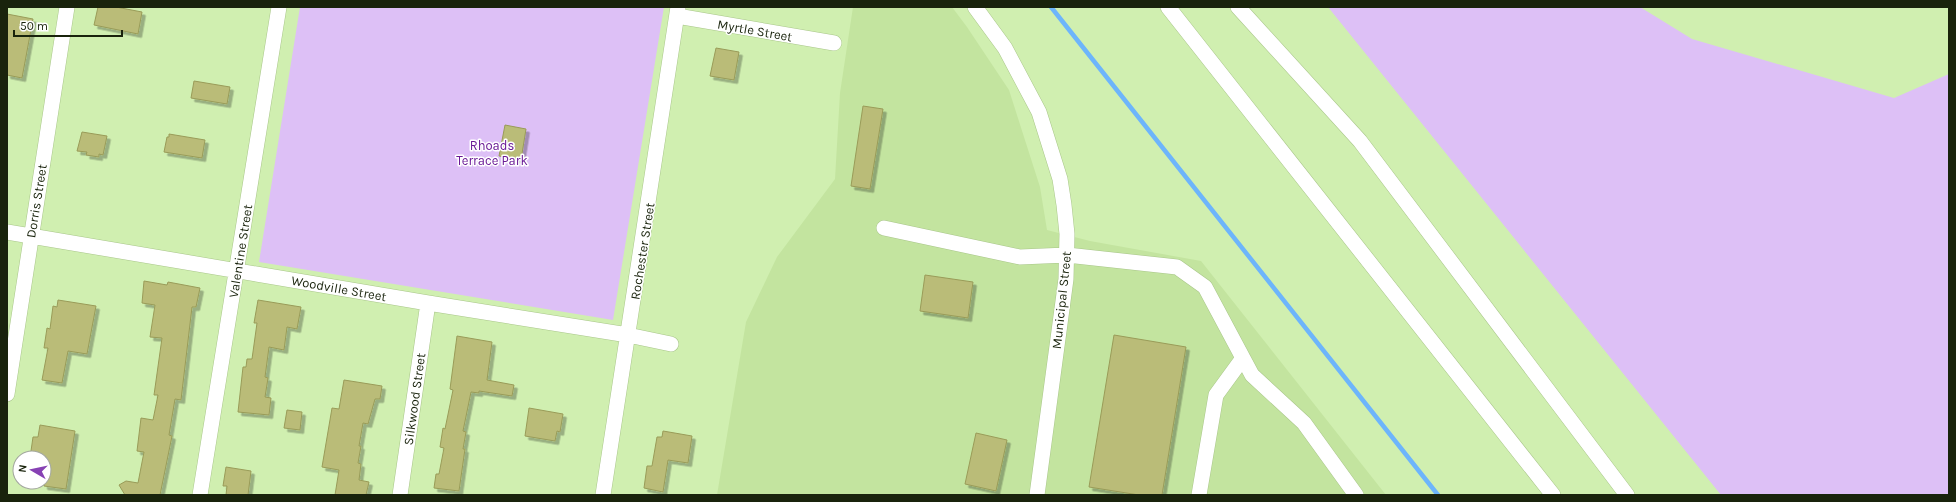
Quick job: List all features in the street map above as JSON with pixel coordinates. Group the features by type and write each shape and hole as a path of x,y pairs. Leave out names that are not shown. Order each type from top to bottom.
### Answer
{"street":[{"name":"Dorris Street","path":"7,394 30,237 67,7"},
{"name":"Valentine Street","path":"200,495 279,7"},
{"name":"Municipal Street","path":"975,7 1005,48 1040,112 1060,179 1067,234 1066,279 1037,495"},
{"path":"1168,7 1553,495"},
{"path":"1238,7 1360,141 1627,495"},
{"name":"Myrtle Street","path":"677,12 834,43"},
{"name":"Rochester Street","path":"603,495 677,12"},
{"path":"884,228 1020,257 1067,255 1177,267 1205,287 1252,375 1304,423 1356,495"},
{"name":"Woodville Street","path":"7,232 628,335 671,344"},
{"name":"Silkwood Street","path":"400,495 428,303"},
{"path":"1200,495 1216,395 1243,358"}],"shaded area":[{"path":"853,7 952,7 1009,90 1040,187 1047,230 1090,241 1201,261 1386,495 717,495 746,322 777,257 835,179 840,93"}],"green space":[{"name":"Rhoads Terrace Park","path":"300,7 664,7 613,320 259,262"},
{"path":"1328,7 1640,7 1692,39 1894,98 1949,74 1949,495 1721,495"}],"building":[{"path":"98,7 116,7 142,12 138,34 94,25"},
{"path":"7,14 33,19 22,78 7,75"},
{"path":"716,48 739,52 734,80 710,76"},
{"path":"194,81 230,87 227,104 191,98"},
{"path":"863,106 883,109 870,189 851,186"},
{"path":"505,125 526,129 521,160 499,156"},
{"path":"82,132 107,136 103,155 99,154 99,157 86,155 87,152 77,151"},
{"path":"169,134 205,140 202,158 164,152"},
{"path":"925,275 973,282 968,318 920,311"},
{"path":"144,281 167,285 168,282 200,288 196,307 192,307 181,400 175,399 169,435 172,436 160,495 125,495 119,485 126,481 138,483 144,452 137,451 141,418 153,420 158,395 154,395 162,338 150,337 155,305 142,303"},
{"path":"58,300 96,306 87,354 68,351 62,383 42,380 48,348 44,348 47,328 50,329 53,306 57,307"},
{"path":"258,300 301,307 297,329 287,327 284,350 269,347 265,377 268,378 265,397 271,398 269,415 238,412 243,367 246,367 247,359 252,359 257,323 254,323"},
{"path":"1114,335 1186,347 1162,495 1139,495 1089,487"},
{"path":"457,336 492,342 487,380 514,385 512,396 479,391 479,393 471,392 463,431 466,432 463,449 465,449 459,491 434,488 436,474 439,474 444,448 440,447 443,428 445,429 453,390 450,389"},
{"path":"344,380 382,386 380,399 375,399 368,424 363,423 359,446 361,446 358,463 361,464 359,480 369,482 366,495 335,495 339,470 322,467 332,408 339,409"},
{"path":"529,408 563,414 560,432 557,431 555,441 525,436"},
{"path":"287,410 302,412 300,430 284,428"},
{"path":"40,425 75,431 66,489 52,487 52,450 31,450 33,437 38,437"},
{"path":"663,431 692,436 688,463 668,460 663,492 644,488 647,466 652,466 657,437 662,437"},
{"path":"976,433 1007,440 996,491 965,484"},
{"path":"226,467 251,471 248,495 226,495 227,486 223,486"}],"waterway":[{"path":"1051,7 1438,495"}]}
